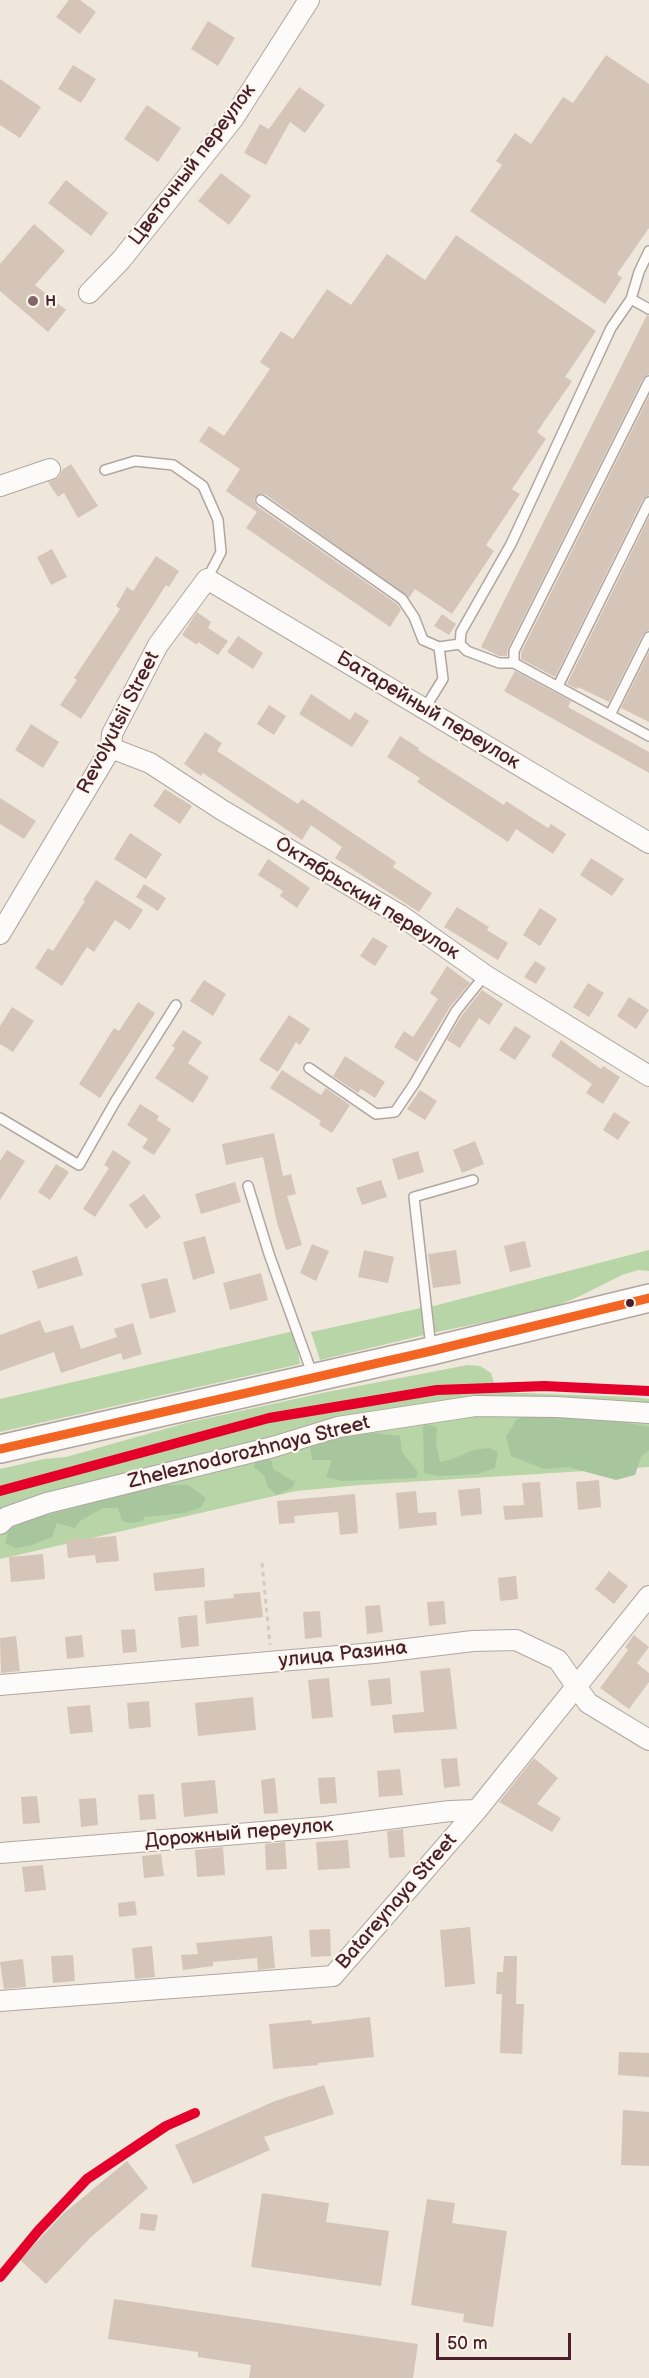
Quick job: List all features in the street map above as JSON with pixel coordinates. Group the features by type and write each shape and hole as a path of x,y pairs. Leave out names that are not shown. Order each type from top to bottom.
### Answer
{"main road":[{"path":"0,1449 431,1351 649,1298"}],"street":[{"name":"Цветочный переулок","path":"89,293 122,260 233,119 309,0"},
{"path":"0,486 50,469"},
{"name":"Батарейный переулок","path":"207,579 649,843"},
{"name":"Revolyutsii Street","path":"0,934 111,748 112,734 158,645 207,579"},
{"name":"Октябрьский переулок","path":"111,748 150,763 222,810 400,915 486,975 649,1076"},
{"name":"Zheleznodorozhnaya Street","path":"0,1524 7,1517 46,1503 263,1450 338,1427 475,1406 557,1407 649,1413"},
{"name":"Batareynaya Street","path":"0,2001 333,1976 477,1810 649,1596"},
{"name":"улица Разина","path":"0,1685 374,1653 473,1641 516,1640 558,1660 588,1703 649,1740"},
{"name":"Дорожный переулок","path":"0,1853 325,1827 450,1811 477,1810"}],"lane":[{"path":"649,251 639,272 632,299 611,328 511,544 461,632 460,644 467,651 499,663 514,663 649,736"},
{"path":"632,299 649,309"},
{"path":"514,663 514,651 649,381"},
{"path":"105,470 135,461 173,465 203,486 218,520 221,552 207,579"},
{"path":"261,500 402,599 414,618 423,640 439,646 460,644"},
{"path":"558,686 649,502"},
{"path":"610,715 649,637"},
{"path":"425,708 443,679 439,646"},
{"path":"309,1068 376,1114 395,1112 456,1011 486,975"},
{"path":"0,1118 79,1164 176,1005"},
{"path":"431,1351 414,1197 473,1180"},
{"path":"248,1186 269,1254 314,1377"}],"path":[{"path":"262,1563 272,1662"}],"green space":[{"path":"649,1250 649,1271 638,1270 622,1275 549,1309 432,1333 430,1307"},
{"path":"421,1308 424,1335 320,1360 311,1332"},
{"path":"294,1331 300,1364 0,1432 0,1399"},
{"path":"468,1365 480,1366 491,1373 497,1392 649,1399 649,1409 474,1405 0,1512 0,1469 44,1459 66,1457 186,1423 327,1392"},
{"path":"470,1412 588,1416 649,1423 649,1467 296,1491 0,1559 0,1531 8,1523 318,1436"},
{"path":"526,1415 563,1418 596,1417 649,1427 649,1450 641,1457 635,1475 616,1480 568,1467 544,1469 511,1456 506,1437 516,1420"},
{"path":"426,1424 437,1427 436,1444 440,1462 473,1450 489,1448 498,1452 495,1468 478,1474 439,1476 424,1473 423,1427"},
{"path":"375,1433 400,1436 402,1452 418,1472 416,1478 342,1481 326,1477 332,1460 312,1460 310,1446 336,1437"},
{"path":"265,1458 272,1461 273,1469 295,1482 292,1488 277,1495 268,1487 264,1475 254,1467 256,1460"},
{"path":"159,1485 188,1485 206,1498 201,1507 185,1513 144,1517 143,1521 131,1523 122,1521 118,1508 103,1508 80,1521 75,1528 57,1523 52,1537 32,1545 15,1548 5,1543 9,1530 17,1523"}],"building":[{"path":"69,0 80,0 96,12 80,34 56,17"},
{"path":"208,21 235,38 218,66 191,49"},
{"path":"606,55 649,84 649,228 617,274 622,278 605,304 470,211 502,165 496,161 515,133 531,144 563,97 573,103"},
{"path":"73,65 96,79 81,103 58,89"},
{"path":"0,79 41,107 20,138 0,125"},
{"path":"299,87 325,105 305,133 290,122 266,165 244,153 260,124 269,129"},
{"path":"147,105 181,128 158,162 124,139"},
{"path":"221,173 251,196 229,225 198,201"},
{"path":"66,180 108,213 91,236 48,203"},
{"path":"34,224 65,251 35,285 66,310 48,332 0,291 0,264"},
{"path":"456,235 596,331 565,377 572,381 537,432 546,439 512,489 520,494 486,545 494,551 452,614 415,589 409,598 265,494 259,494 254,499 257,506 397,604 401,610 390,627 246,528 257,512 226,491 240,469 199,441 209,426 224,436 270,369 260,362 281,331 293,339 327,289 351,305 387,254 425,280"},
{"path":"647,315 649,316 649,374 643,378 508,648 507,656 499,656 481,647"},
{"path":"649,396 649,495 643,499 555,677 521,659 521,653"},
{"path":"71,464 98,506 78,518 64,493 58,497 48,482 59,477 62,470"},
{"path":"649,517 649,630 643,634 609,702 567,684"},
{"path":"52,549 67,577 51,585 37,557"},
{"path":"156,556 179,571 169,587 166,585 81,719 60,705 77,680 74,678 120,609 116,606 127,587 133,591"},
{"path":"197,612 211,622 208,628 228,641 218,655 182,635"},
{"path":"442,614 456,624 449,635 434,626"},
{"path":"238,636 263,653 253,669 227,652"},
{"path":"649,652 649,722 621,708"},
{"path":"515,671 571,701 568,707 649,752 649,773 504,691"},
{"path":"311,694 350,720 355,712 369,721 352,747 299,714"},
{"path":"269,705 286,716 274,735 257,724"},
{"path":"31,724 59,742 43,768 15,750"},
{"path":"205,732 222,743 217,751 298,804 302,799 396,862 393,867 432,893 419,912 335,858 342,847 311,825 302,840 203,773 201,776 184,764"},
{"path":"400,736 504,805 506,801 548,828 551,824 566,834 553,854 516,829 508,842 417,782 420,778 387,757"},
{"path":"165,789 192,806 180,824 153,806"},
{"path":"0,798 36,821 24,839 0,824"},
{"path":"130,833 162,854 146,879 114,859"},
{"path":"591,858 624,879 612,896 580,875"},
{"path":"268,859 310,888 297,908 280,896 283,891 258,875"},
{"path":"96,880 143,910 130,930 115,920 94,952 87,947 62,986 35,968 48,948 53,951"},
{"path":"144,884 166,898 158,911 136,897"},
{"path":"457,907 489,927 487,930 508,943 498,960 444,927"},
{"path":"540,908 557,919 540,946 523,935"},
{"path":"373,937 388,946 375,966 360,956"},
{"path":"535,961 546,968 536,984 524,977"},
{"path":"447,966 470,983 450,1007 417,1062 394,1047 404,1031 413,1037 438,999 430,993"},
{"path":"204,980 226,994 213,1016 190,1001"},
{"path":"588,983 604,993 589,1017 573,1007"},
{"path":"482,990 503,1004 489,1025 479,1018 460,1048 447,1040 462,1015"},
{"path":"629,997 649,1010 636,1029 617,1016"},
{"path":"138,1002 155,1013 100,1098 79,1084 114,1028 119,1031"},
{"path":"12,1007 34,1021 13,1052 0,1044 0,1026"},
{"path":"289,1015 310,1029 300,1045 296,1042 278,1072 259,1060"},
{"path":"515,1026 531,1036 515,1060 499,1050"},
{"path":"183,1030 202,1042 188,1063 209,1077 193,1103 155,1078 175,1048 172,1046"},
{"path":"561,1040 601,1069 603,1066 620,1077 603,1104 586,1093 592,1084 551,1056"},
{"path":"345,1056 385,1082 375,1098 361,1089 358,1093 333,1076"},
{"path":"282,1070 321,1095 326,1088 350,1105 332,1133 319,1125 321,1121 270,1088"},
{"path":"420,1090 437,1101 425,1120 407,1109"},
{"path":"140,1104 159,1116 157,1120 171,1129 154,1155 142,1148 148,1139 127,1125"},
{"path":"614,1112 630,1122 618,1140 603,1130"},
{"path":"274,1133 283,1176 291,1174 296,1194 287,1196 302,1245 286,1250 277,1223 263,1157 226,1165 222,1144"},
{"path":"475,1141 484,1164 462,1173 453,1150"},
{"path":"7,1150 25,1161 0,1200 0,1161"},
{"path":"113,1150 131,1162 95,1217 83,1209 109,1168 104,1165"},
{"path":"418,1151 424,1172 398,1180 392,1159"},
{"path":"56,1164 69,1172 50,1200 38,1192"},
{"path":"381,1180 387,1197 362,1205 356,1188"},
{"path":"235,1182 241,1202 201,1214 195,1194"},
{"path":"144,1194 161,1217 146,1229 129,1205"},
{"path":"205,1236 215,1273 193,1280 183,1242"},
{"path":"525,1241 531,1267 510,1272 504,1246"},
{"path":"312,1244 329,1251 316,1281 300,1273"},
{"path":"364,1250 394,1257 388,1283 358,1277"},
{"path":"456,1250 461,1284 433,1288 428,1254"},
{"path":"77,1256 83,1275 38,1289 32,1271"},
{"path":"261,1273 268,1300 230,1310 223,1283"},
{"path":"167,1278 176,1312 150,1319 141,1284"},
{"path":"40,1320 45,1333 73,1325 81,1349 117,1337 114,1329 133,1323 142,1354 123,1360 121,1353 61,1373 54,1352 0,1371 0,1335"},
{"path":"599,1480 601,1507 578,1510 576,1482"},
{"path":"540,1482 543,1517 505,1520 503,1506 524,1505 522,1483"},
{"path":"480,1488 482,1514 461,1516 458,1490"},
{"path":"416,1491 418,1513 436,1512 437,1525 399,1529 396,1493"},
{"path":"355,1494 358,1533 340,1535 338,1512 294,1516 295,1523 279,1524 277,1501"},
{"path":"116,1536 119,1561 96,1563 95,1555 68,1558 66,1540"},
{"path":"43,1554 45,1579 11,1582 9,1557"},
{"path":"204,1568 205,1587 155,1591 153,1573"},
{"path":"609,1571 628,1586 614,1604 595,1589"},
{"path":"516,1576 518,1599 500,1601 498,1578"},
{"path":"260,1592 263,1617 206,1624 204,1601 234,1598 233,1594"},
{"path":"444,1601 446,1624 429,1626 427,1602"},
{"path":"380,1605 383,1632 367,1634 365,1606"},
{"path":"320,1611 322,1637 305,1639 303,1612"},
{"path":"197,1615 199,1646 181,1648 178,1617"},
{"path":"135,1629 137,1652 123,1653 121,1630"},
{"path":"82,1635 84,1657 67,1659 65,1637"},
{"path":"634,1635 649,1647 637,1663 649,1673 649,1682 629,1709 600,1688 628,1650 625,1647"},
{"path":"16,1636 20,1671 1,1673 0,1638"},
{"path":"450,1668 457,1729 394,1733 392,1715 424,1712 420,1671"},
{"path":"329,1678 333,1717 312,1719 308,1680"},
{"path":"390,1678 392,1704 371,1706 368,1680"},
{"path":"253,1697 256,1730 198,1736 195,1703"},
{"path":"149,1701 151,1727 129,1729 127,1703"},
{"path":"90,1705 93,1732 70,1734 67,1707"},
{"path":"457,1758 460,1786 444,1788 441,1759"},
{"path":"534,1758 558,1778 537,1804 561,1818 552,1832 499,1802"},
{"path":"400,1769 403,1795 379,1797 377,1771"},
{"path":"335,1777 337,1803 320,1804 318,1778"},
{"path":"275,1778 278,1813 264,1814 261,1780"},
{"path":"215,1780 218,1813 184,1817 181,1783"},
{"path":"154,1794 156,1819 140,1820 138,1795"},
{"path":"37,1796 40,1823 23,1824 21,1797"},
{"path":"96,1798 98,1825 81,1827 79,1799"},
{"path":"403,1829 405,1857 389,1858 387,1831"},
{"path":"348,1840 350,1868 318,1870 316,1842"},
{"path":"285,1842 287,1869 266,1870 265,1844"},
{"path":"223,1847 225,1875 197,1877 195,1850"},
{"path":"161,1854 164,1876 144,1878 142,1856"},
{"path":"43,1865 46,1890 25,1892 22,1867"},
{"path":"135,1901 137,1915 119,1917 118,1903"},
{"path":"470,1927 475,1984 445,1987 440,1930"},
{"path":"330,1929 331,1956 311,1957 309,1930"},
{"path":"272,1936 275,1968 258,1970 257,1958 213,1962 213,1966 183,1970 181,1955 198,1954 196,1943"},
{"path":"152,1946 155,1977 135,1979 132,1948"},
{"path":"73,1955 75,1981 53,1983 51,1956"},
{"path":"504,1956 517,1956 516,2004 524,2004 522,2054 500,2053 502,1994 496,1994 497,1972 503,1972"},
{"path":"23,1959 26,1987 4,1989 0,1962"},
{"path":"370,2017 374,2057 273,2069 269,2024 311,2020 312,2024"},
{"path":"619,2052 649,2053 649,2077 618,2075"},
{"path":"324,2085 334,2114 264,2137 270,2150 193,2184 175,2145 275,2101"},
{"path":"623,2110 649,2112 649,2166 621,2165"},
{"path":"127,2161 148,2188 89,2239 46,2284 20,2260 63,2214"},
{"path":"262,2193 329,2203 326,2222 389,2231 381,2286 251,2267"},
{"path":"427,2199 455,2203 452,2223 507,2231 493,2327 463,2322 464,2314 411,2305"},
{"path":"141,2213 158,2215 155,2231 139,2229"},
{"path":"114,2299 418,2344 413,2378 249,2378 251,2365 198,2357 198,2352 108,2339"}],"transit line":[{"path":"0,1449 431,1351 649,1298"},
{"path":"0,1491 269,1418 437,1390 544,1386 649,1391"},
{"path":"0,2277 38,2231 87,2179 166,2126 195,2113"}],"place":[{"name":"н","path":"33,301"}]}
